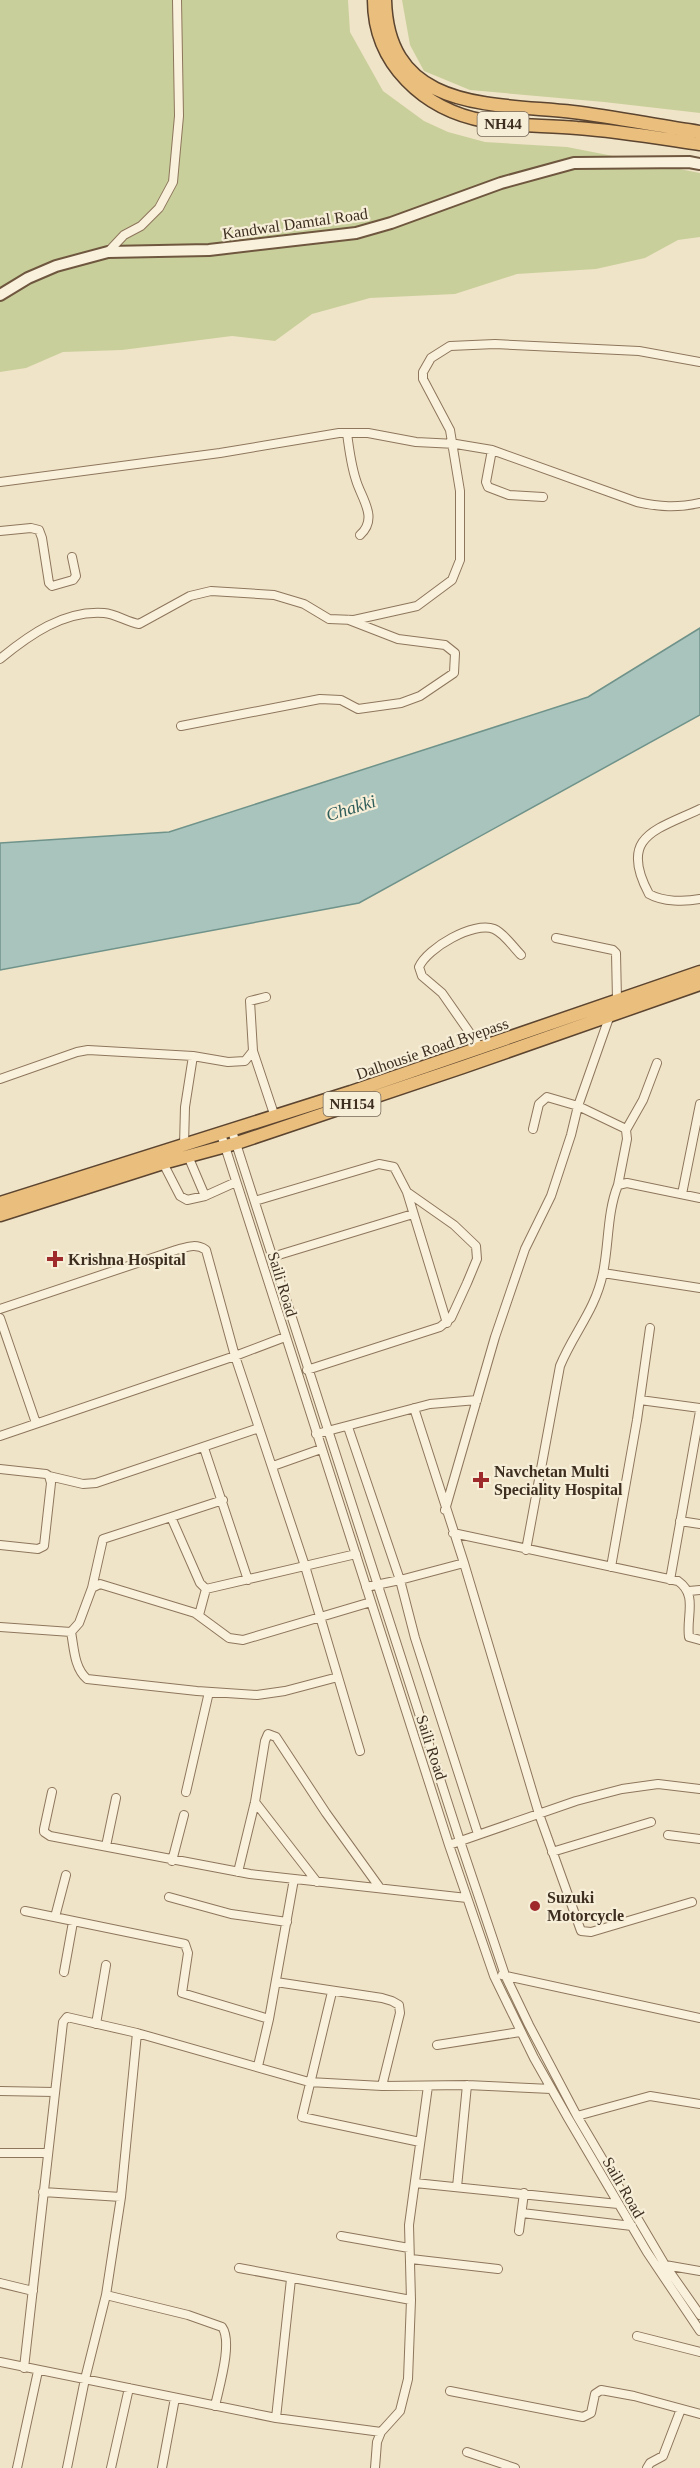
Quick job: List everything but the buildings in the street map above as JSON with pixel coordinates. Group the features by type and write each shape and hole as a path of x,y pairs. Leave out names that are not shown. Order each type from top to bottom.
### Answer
{"highway":[{"name":"NH44","path":"374,0 379,35 392,64 402,77 419,92 450,111 487,122 578,128 700,144"},
{"name":"NH44","path":"385,0 389,32 400,56 424,81 451,96 487,105 570,112 700,132"},
{"name":"Dalhousie Road Byepass","path":"0,1203 228,1138 275,1117 481,1049 700,972"},
{"name":"NH154","path":"228,1138 462,1067 700,984"},
{"name":"NH154","path":"0,1215 163,1164 186,1151"}],"main road":[{"name":"Kandwal Damtal Road","path":"0,295 28,278 56,266 108,252 176,252 219,249 356,233 412,216 501,183 574,163 689,162 700,164"}],"street":[{"path":"108,252 124,235 141,226 159,208 173,182 178,116 177,0"},
{"path":"0,659 41,628 68,619 106,613 139,624 200,592 274,595 304,604 329,619 348,620 417,606 452,580 457,572 461,553 461,509 447,421 423,379 423,372 431,358 450,346 495,344 639,351 700,362"},
{"path":"346,433 357,483 369,511 368,526 360,535"},
{"path":"0,482 346,433 368,433 416,442 492,450 638,502 662,507 681,507 700,503"},
{"path":"492,450 486,482 488,487 509,495 543,497"},
{"path":"0,531 31,528 39,530 49,583 52,586 73,580 76,576 72,557"},
{"path":"182,726 320,699 341,700 358,709 401,703 420,696 454,673 455,654 446,645 398,639 348,620"},
{"path":"700,809 646,836 638,849 638,858 649,894 658,898 682,901 700,898"},
{"path":"481,1049 442,993 422,976 419,967 421,962 436,947 452,938 486,928 497,930 521,955"},
{"path":"556,938 613,950 616,953 617,1000"},
{"path":"266,997 250,1001 253,1052 275,1117"},
{"path":"445,1510 495,1337 525,1249 551,1196 609,1015"},
{"path":"0,1080 76,1052 88,1050 193,1056 239,1062 251,1056 253,1052"},
{"path":"193,1056 185,1107 186,1151 205,1196"},
{"path":"526,1550 560,1366 593,1307 603,1273 627,1139 626,1130 643,1100 657,1063"},
{"path":"532,1129 542,1100 553,1098 578,1106 626,1130"},
{"path":"682,1194 700,1104"},
{"path":"228,1138 255,1201 307,1370 505,1975 577,2116 665,2265 700,2315"},
{"name":"Saili Road","path":"228,1138 236,1182 285,1337 449,1845 494,1976 520,2032 551,2089 618,2204 700,2331"},
{"path":"163,1164 183,1199 192,1200 205,1196 236,1182"},
{"path":"255,1201 379,1164 394,1167 407,1192 447,1323"},
{"path":"618,1185 627,1183 700,1198"},
{"path":"307,1370 447,1323 477,1259 476,1246 454,1225 407,1192"},
{"path":"272,1257 413,1214"},
{"path":"0,1309 176,1250 201,1246 209,1254 235,1356 305,1566 360,1751"},
{"path":"603,1273 700,1288"},
{"path":"0,1318 36,1423"},
{"path":"611,1568 650,1328"},
{"path":"0,1436 285,1337"},
{"path":"316,1434 430,1404 477,1400"},
{"path":"640,1400 700,1410 670,1580"},
{"path":"414,1408 445,1510 464,1563 539,1814 580,1931 585,1933 692,1902"},
{"path":"348,1427 400,1580 415,1638 478,1834"},
{"path":"0,1469 89,1484 259,1428"},
{"path":"204,1448 248,1580"},
{"path":"273,1466 321,1449"},
{"path":"0,1545 38,1549 44,1546 51,1483 49,1476"},
{"path":"223,1500 103,1539 92,1588 78,1623 71,1632 76,1659 83,1676 87,1679 209,1692 270,1694 338,1677"},
{"path":"171,1517 200,1583 206,1589"},
{"path":"680,1521 700,1524"},
{"path":"453,1533 678,1581 689,1591 700,1590"},
{"path":"206,1589 356,1554"},
{"path":"366,1587 464,1563"},
{"path":"92,1588 95,1585 106,1585 199,1615 229,1638 243,1640 371,1602"},
{"path":"199,1615 206,1589"},
{"path":"689,1591 689,1637 700,1640"},
{"path":"0,1627 71,1632"},
{"path":"186,1792 209,1692"},
{"path":"238,1872 268,1734 273,1735 380,1888"},
{"path":"449,1845 539,1814 644,1784 700,1789"},
{"path":"52,1792 44,1832 50,1836 238,1872 467,1898"},
{"path":"106,1846 116,1798"},
{"path":"255,1802 317,1882"},
{"path":"172,1861 184,1815"},
{"path":"552,1852 651,1822"},
{"path":"668,1835 700,1839"},
{"path":"55,1917 66,1875"},
{"path":"258,2066 270,2019 294,1879"},
{"path":"169,1897 231,1914 286,1922"},
{"path":"25,1911 185,1944 188,1953 182,1993 270,2019"},
{"path":"64,1972 73,1922"},
{"path":"96,2024 106,1965"},
{"path":"494,1976 505,1975 700,2018"},
{"path":"276,1982 382,1998 399,2006 400,2013 382,2086"},
{"path":"332,1992 302,2118 420,2142"},
{"path":"24,2368 64,2019 72,2017 137,2033 309,2082 382,2086 468,2085 551,2089"},
{"path":"437,2046 520,2032"},
{"path":"67,2468 85,2379 106,2295 121,2197 137,2033"},
{"path":"457,2187 468,2085"},
{"path":"375,2468 377,2442 381,2433 398,2415 405,2398 410,2358 409,2225 428,2086"},
{"path":"0,2091 54,2092"},
{"path":"577,2116 650,2096 700,2104"},
{"path":"0,2153 47,2153"},
{"path":"415,2183 618,2204"},
{"path":"43,2192 121,2197"},
{"path":"519,2231 524,2193"},
{"path":"522,2213 632,2226"},
{"path":"341,2236 409,2248"},
{"path":"411,2259 498,2269"},
{"path":"665,2265 700,2271"},
{"path":"239,2268 411,2300"},
{"path":"276,2418 291,2279"},
{"path":"0,2283 33,2291"},
{"path":"106,2295 188,2314 222,2327 226,2337 225,2356 215,2406"},
{"path":"637,2336 700,2352"},
{"path":"0,2362 276,2418 381,2433"},
{"path":"17,2468 38,2371"},
{"path":"111,2468 129,2388"},
{"path":"450,2391 583,2417 591,2413 595,2394 601,2390 634,2396 700,2414"},
{"path":"162,2468 175,2398"},
{"path":"647,2468 650,2463 663,2456 681,2409"},
{"path":"467,2452 515,2468"}],"green space":[{"path":"0,0 348,0 350,32 383,91 424,121 448,132 485,142 567,147 700,173 700,237 678,240 645,258 596,269 517,274 455,294 370,298 312,314 275,341 232,336 122,350 63,352 26,368 0,372"},
{"path":"402,0 700,0 700,113 470,90 424,71 410,45"}],"water":[{"name":"Chakki","path":"700,628 700,715 359,903 0,970 0,843 169,832 588,697"}],"place":[{"name":"Krishna Hospital","path":"55,1259"},
{"name":"Navchetan Multi Speciality Hospital","path":"481,1480"},
{"name":"Suzuki Motorcycle","path":"535,1906"}]}
